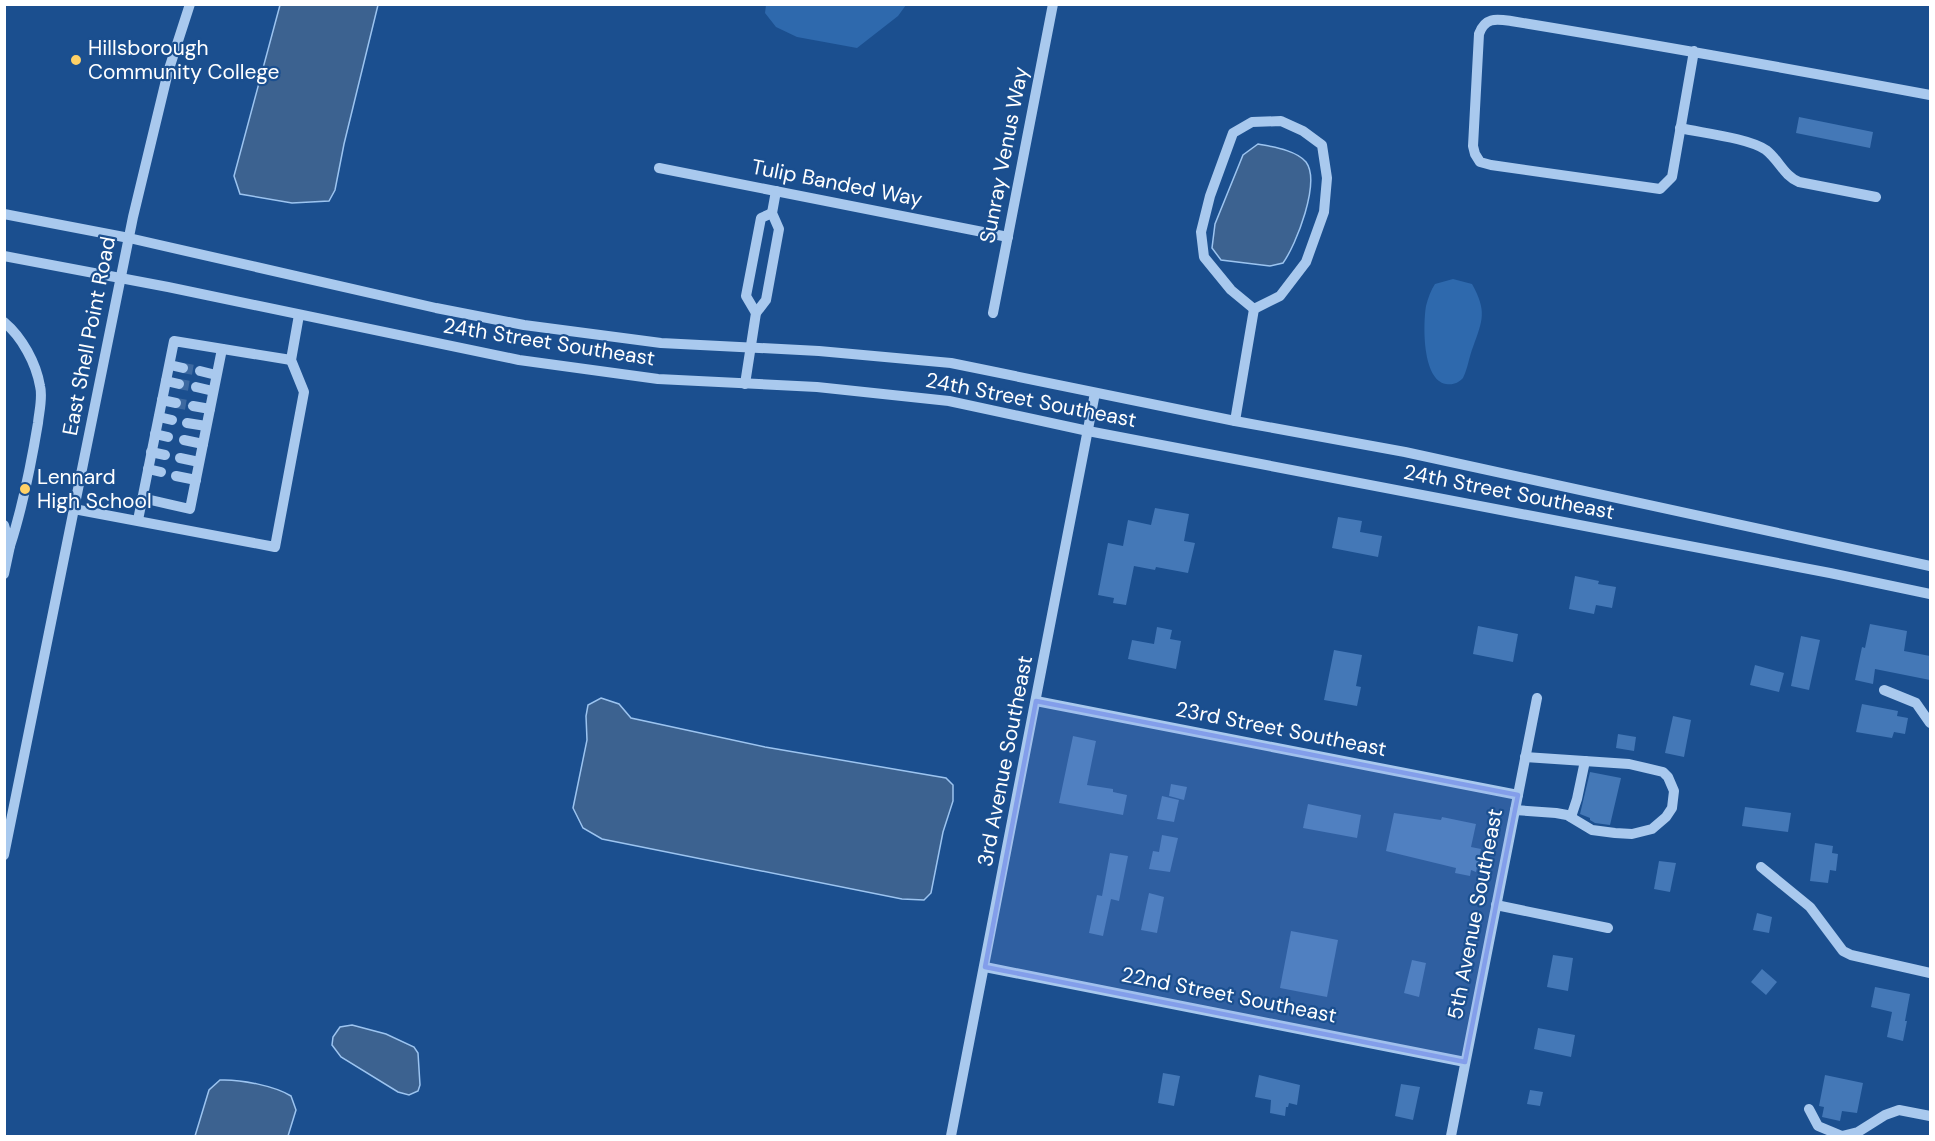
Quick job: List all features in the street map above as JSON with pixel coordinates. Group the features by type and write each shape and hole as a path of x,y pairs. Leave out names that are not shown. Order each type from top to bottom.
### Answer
{"street":[{"name":"East Shell Point Road","path":"4,855 129,238 168,72 190,4"},
{"name":"Sunray Venus Way","path":"993,313 1053,4"},
{"path":"1694,51 1671,177 1660,189 1480,162 1475,154 1473,146 1479,34 1488,21 1495,19 1694,51 1731,57 1930,95"},
{"path":"1281,121 1303,131 1322,145 1327,178 1324,212 1306,262 1280,296 1254,309 1231,290 1204,257 1201,232 1210,196 1233,133 1252,122 1281,121"},
{"path":"1680,128 1748,143 1765,150 1792,179 1799,182 1876,197"},
{"name":"Tulip Banded Way","path":"659,168 1008,237"},
{"path":"745,384 756,313 766,300 778,229 772,213 776,191"},
{"path":"756,313 746,296 761,218 772,213"},
{"name":"24th Street Southeast","path":"4,214 129,238 436,308 524,325 661,343 819,351 951,363 1235,421 1405,452 1930,566"},
{"name":"24th Street Southeast","path":"4,256 519,360 658,379 817,387 949,401 1088,431 1930,594"},
{"path":"1235,421 1254,309"},
{"path":"74,509 275,547 304,392 291,360 299,315"},
{"path":"4,322 15,332 27,349 41,387 35,439 20,514 4,574"},
{"path":"138,520 174,341 291,360"},
{"path":"142,498 190,509 222,349"},
{"path":"170,365 183,368"},
{"path":"200,371 216,375"},
{"path":"165,381 179,384"},
{"path":"196,387 213,391"},
{"name":"3rd Avenue Southeast","path":"951,1137 1095,393"},
{"path":"162,400 176,403"},
{"path":"193,406 210,409"},
{"path":"159,417 172,420"},
{"path":"187,423 206,426"},
{"path":"155,434 168,437"},
{"path":"184,440 202,444"},
{"path":"152,452 165,455"},
{"path":"180,458 199,462"},
{"path":"148,469 161,472"},
{"path":"176,476 196,480"},
{"path":"4,525 10,546"},
{"path":"1884,690 1916,703 1930,723"},
{"name":"5th Avenue Southeast","path":"1451,1137 1537,698"},
{"name":"23rd Street Southeast","path":"1036,701 1518,795"},
{"path":"1515,810 1556,813 1571,817 1592,830 1632,834 1652,829 1672,808 1674,791 1668,777 1663,772 1629,764 1525,757"},
{"path":"1571,817 1585,761"},
{"path":"1761,867 1810,907 1844,951 1851,955 1930,973"},
{"path":"1496,904 1608,928"},
{"name":"22nd Street Southeast","path":"985,967 1466,1062"},
{"path":"1809,1109 1818,1126 1842,1136 1857,1132 1885,1115 1899,1110 1930,1116"}],"highlighted area":[{"path":"1036,701 1518,795 1465,1062 985,967"}],"shaded area":[{"path":"766,4 906,5 898,16 857,48 797,37 776,27 765,13"},
{"path":"280,5 378,5 335,190 329,201 292,203 240,194 234,176"},
{"path":"1258,144 1284,150 1302,158 1310,171 1309,198 1300,228 1283,263 1270,266 1221,260 1212,248 1215,224 1243,155"},
{"path":"1453,279 1472,284 1480,301 1482,316 1463,378 1456,383 1446,384 1432,373 1426,350 1424,325 1426,306 1435,284"},
{"path":"601,698 619,704 631,718 765,747 946,778 953,785 953,801 943,832 931,893 924,900 902,899 602,839 583,828 573,808 587,740 588,705"},
{"path":"352,1025 386,1034 414,1047 418,1053 420,1085 418,1091 409,1095 398,1092 341,1057 332,1045 333,1037 340,1027"},
{"path":"220,1080 257,1084 291,1096 296,1110 288,1136 195,1136 209,1090"}],"building":[{"path":"1799,117 1873,132 1870,148 1796,133"},
{"path":"1155,508 1189,514 1184,541 1195,543 1188,573 1156,567 1155,570 1134,566 1126,605 1113,603 1114,598 1098,595 1108,543 1123,546 1128,520 1151,525"},
{"path":"1338,517 1362,521 1360,532 1382,536 1378,557 1332,548"},
{"path":"1575,576 1616,587 1612,608 1596,605 1594,614 1569,609"},
{"path":"1870,624 1907,631 1904,651 1930,656 1930,680 1875,669 1873,684 1855,680"},
{"path":"1478,626 1518,634 1513,662 1473,654"},
{"path":"1157,627 1172,630 1170,639 1181,641 1176,669 1128,659 1132,640 1154,644"},
{"path":"1801,636 1820,640 1809,690 1791,686"},
{"path":"1334,650 1362,655 1356,686 1361,687 1357,706 1324,700"},
{"path":"1755,665 1784,673 1779,692 1750,685"},
{"path":"1862,704 1898,711 1897,716 1908,718 1905,734 1894,732 1892,738 1856,732"},
{"path":"1673,716 1691,720 1684,757 1665,753"},
{"path":"1618,734 1636,737 1634,751 1616,748"},
{"path":"1073,736 1096,741 1087,785 1113,789 1113,792 1127,795 1123,815 1059,803"},
{"path":"1590,772 1621,778 1610,825 1595,823 1580,814"},
{"path":"1171,784 1187,787 1184,800 1169,796"},
{"path":"1162,796 1179,800 1174,822 1157,819"},
{"path":"1308,804 1361,815 1357,838 1303,828"},
{"path":"1745,807 1791,813 1788,832 1742,826"},
{"path":"1394,813 1441,820 1442,817 1476,824 1471,847 1481,849 1476,872 1471,870 1470,876 1455,873 1456,868 1386,851"},
{"path":"1162,835 1178,838 1170,872 1149,869 1153,851 1159,852"},
{"path":"1815,843 1833,846 1832,853 1838,854 1836,871 1830,870 1828,883 1810,881"},
{"path":"1110,853 1128,856 1119,901 1111,899 1103,936 1089,933 1097,895 1102,896"},
{"path":"1659,861 1676,863 1670,892 1654,889"},
{"path":"1149,893 1164,897 1157,933 1141,930"},
{"path":"1757,913 1772,917 1769,933 1753,930"},
{"path":"1291,931 1338,940 1327,997 1280,988"},
{"path":"1553,955 1573,958 1568,991 1547,987"},
{"path":"1412,960 1426,963 1419,997 1404,993"},
{"path":"1762,969 1777,982 1766,995 1751,982"},
{"path":"1875,987 1910,994 1903,1041 1887,1037 1892,1012 1871,1007"},
{"path":"1538,1028 1575,1035 1571,1057 1534,1049"},
{"path":"1163,1073 1180,1076 1174,1106 1158,1103"},
{"path":"1259,1075 1300,1085 1297,1105 1289,1103 1285,1116 1270,1113 1271,1100 1255,1097"},
{"path":"1825,1075 1863,1083 1857,1113 1842,1111 1840,1121 1822,1117 1824,1107 1819,1106"},
{"path":"1401,1084 1420,1087 1413,1120 1395,1116"},
{"path":"1530,1090 1543,1092 1540,1106 1527,1104"}],"tunnel":[{"path":"183,368 200,371"},
{"path":"179,384 196,387"},
{"path":"176,403 193,406"}],"place":[{"name":"Hillsborough Community College","path":"76,60"},
{"name":"Lennard High School","path":"25,489"}]}
